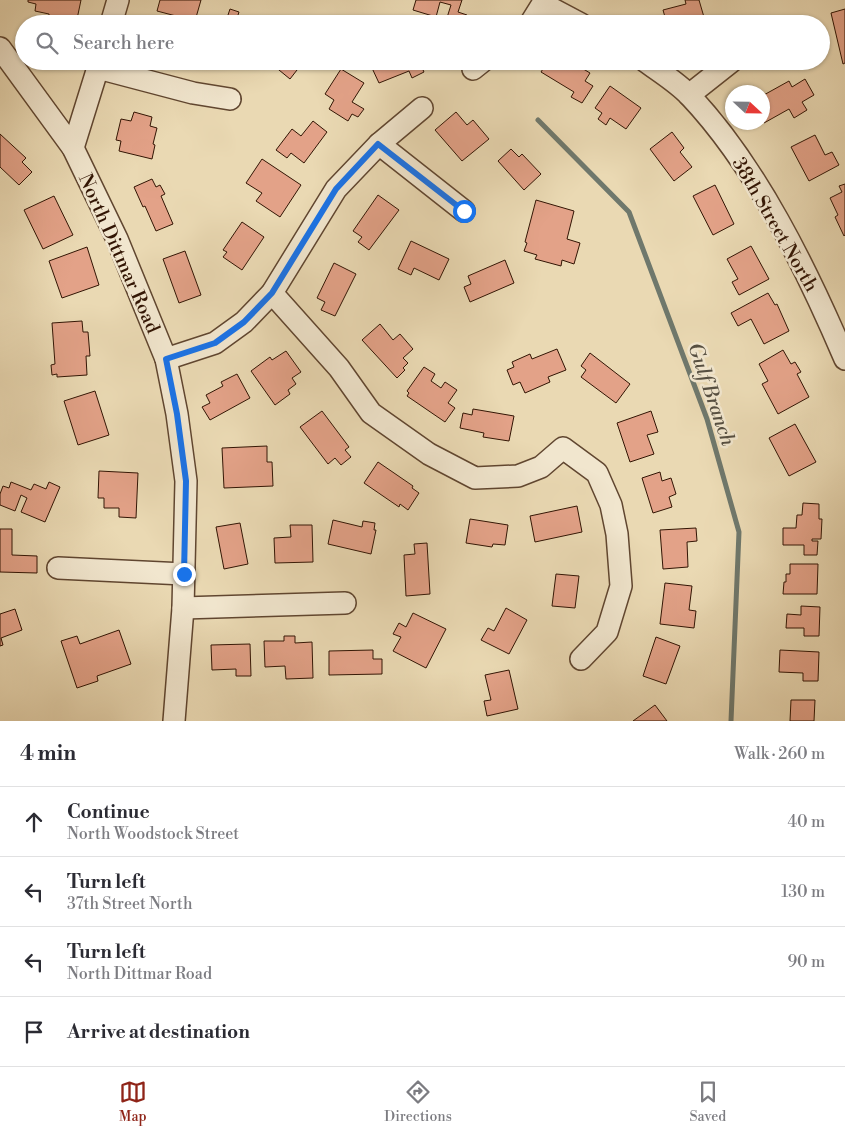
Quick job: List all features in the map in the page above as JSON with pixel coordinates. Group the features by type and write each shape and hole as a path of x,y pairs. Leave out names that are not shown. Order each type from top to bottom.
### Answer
{"street":[{"path":"114,15 118,0"},
{"path":"536,15 544,2 566,15"},
{"name":"North Dittmar Road","path":"0,48 15,69"},
{"name":"North Dittmar Road","path":"16,70 73,148 117,239 166,359 177,414 186,481 183,608 174,721"},
{"path":"73,148 97,70"},
{"path":"116,70 193,93 230,99"},
{"name":"38th Street North","path":"657,70 689,95 729,142 772,211 818,295 845,359"},
{"path":"689,95 721,70"},
{"path":"166,359 215,343 244,322 272,293 336,189 378,144 422,108"},
{"path":"378,144 464,211"},
{"path":"272,293 339,368 371,413 429,454 475,478 518,476 541,467 563,448 598,473 611,505 621,586 606,632 581,659"},
{"path":"58,568 184,574"},
{"path":"183,608 346,603"}],"building":[{"path":"28,0 81,0 78,15 49,15 35,11 36,4 28,2"},
{"path":"160,0 201,0 197,15 172,15 157,11"},
{"path":"416,0 462,0 458,12 467,15 448,15 451,5 440,2 437,15 413,10"},
{"path":"685,0 699,0 703,15 664,15 663,10 686,4"},
{"path":"230,9 239,12 238,15 228,15"},
{"path":"845,9 845,63 843,64 831,13"},
{"path":"279,70 297,70 290,79"},
{"path":"340,70 343,70 364,83 352,102 364,109 358,117 352,114 348,121 329,109 334,100 325,94"},
{"path":"373,70 423,70 424,72 412,78 409,71 379,83"},
{"path":"542,70 585,70 590,73 585,81 593,86 582,103 571,97 574,92 541,72"},
{"path":"805,79 814,95 802,102 807,110 794,118 789,109 770,120 770,92 789,81 792,87"},
{"path":"610,86 641,108 626,129 610,118 606,125 598,119 602,113 595,108"},
{"path":"134,112 152,117 150,126 157,128 152,159 119,151 121,141 116,140 121,119 131,121"},
{"path":"456,112 467,125 473,120 489,139 462,161 435,130"},
{"path":"313,121 327,132 304,163 291,153 287,158 276,150 292,129 301,136"},
{"path":"672,132 684,148 680,152 692,167 674,181 650,149"},
{"path":"0,134 26,158 22,162 32,172 19,185 0,167"},
{"path":"815,135 825,155 832,152 839,165 809,181 791,147"},
{"path":"511,149 519,157 522,154 541,174 524,190 498,161"},
{"path":"262,159 301,185 280,217 256,201 262,193 246,183"},
{"path":"152,179 156,187 160,185 165,194 161,196 173,224 156,231 134,187"},
{"path":"845,184 844,236 835,217 838,215 830,198 842,192 839,186"},
{"path":"715,185 734,224 713,235 693,196"},
{"path":"378,195 399,210 369,250 358,242 362,237 353,231"},
{"path":"54,196 73,235 43,249 24,210"},
{"path":"536,200 574,211 567,239 580,243 574,264 562,260 561,266 535,259 537,255 524,251"},
{"path":"242,222 264,237 242,270 223,257 227,252 223,250"},
{"path":"411,241 449,259 439,280 414,268 411,275 398,269"},
{"path":"751,246 769,279 739,295 732,282 738,279 727,259"},
{"path":"87,247 99,285 62,298 49,261"},
{"path":"185,251 201,295 179,303 163,259"},
{"path":"505,260 514,283 470,302 464,287 471,284 468,276"},
{"path":"334,263 356,274 335,316 321,310 325,302 317,298"},
{"path":"768,293 775,305 777,304 789,331 764,344 751,319 738,326 731,313"},
{"path":"82,321 83,332 88,332 90,356 86,356 87,375 57,377 57,374 52,375 51,365 55,364 52,323"},
{"path":"380,324 393,340 400,334 413,349 403,358 408,363 403,368 405,370 397,378 362,340"},
{"path":"557,349 566,370 548,377 550,382 525,393 520,382 513,385 507,370 514,367 512,362 530,354 532,359"},
{"path":"783,350 791,364 795,362 801,372 797,374 809,397 778,414 762,384 768,381 759,364"},
{"path":"286,351 301,372 292,378 296,384 288,390 290,394 275,405 251,371 270,357 272,360"},
{"path":"590,353 630,384 616,403 581,377 586,370 581,366"},
{"path":"424,367 435,374 431,381 441,388 445,382 457,390 448,403 455,408 445,422 407,396 409,393 407,391"},
{"path":"237,374 250,398 210,420 202,407 210,403 206,395 223,386 221,382"},
{"path":"95,391 109,435 78,445 64,401"},
{"path":"473,409 514,416 509,441 483,437 484,433 460,428 463,413 472,415"},
{"path":"322,411 349,447 345,450 351,457 341,465 335,458 328,464 300,427"},
{"path":"651,411 658,432 647,435 654,454 630,462 617,423"},
{"path":"795,424 816,462 789,476 769,438"},
{"path":"267,446 267,462 272,462 273,486 224,488 222,448"},
{"path":"378,462 413,486 412,488 419,493 408,510 400,504 399,507 364,483"},
{"path":"99,471 138,473 136,518 119,517 119,508 104,508 104,498 98,498"},
{"path":"660,472 662,481 671,478 676,494 669,497 672,507 653,513 642,478"},
{"path":"11,482 31,490 34,484 46,489 49,482 60,487 45,522 21,512 27,498 21,495 15,511 0,505 0,494 3,486 9,488"},
{"path":"803,503 819,504 819,519 822,519 821,539 812,539 812,541 818,541 817,555 804,555 804,545 783,545 783,528 796,528 797,515 802,515"},
{"path":"577,506 582,532 535,542 530,516"},
{"path":"470,519 508,525 505,545 493,544 492,547 466,543"},
{"path":"333,520 362,527 363,521 375,523 374,530 376,530 371,554 328,544"},
{"path":"240,523 248,564 224,569 216,527"},
{"path":"290,525 312,525 313,562 275,563 274,538 291,537"},
{"path":"696,528 697,541 687,542 688,567 663,569 660,530"},
{"path":"0,529 12,529 12,555 37,556 37,573 0,572"},
{"path":"427,543 430,594 406,596 404,555 415,554 414,544"},
{"path":"790,564 818,564 817,594 783,594 786,574 790,574"},
{"path":"556,574 579,576 575,608 552,606"},
{"path":"665,583 692,586 689,610 696,611 694,628 660,624"},
{"path":"801,606 820,607 819,636 804,636 804,628 786,628 787,614 801,615"},
{"path":"506,608 527,620 509,654 481,640 488,628 494,631"},
{"path":"15,609 22,630 1,638 3,645 0,646 0,614"},
{"path":"413,613 446,629 426,668 393,651 401,637 393,634 399,623 406,627"},
{"path":"119,630 131,664 97,676 98,681 77,688 61,641 77,636 80,644"},
{"path":"284,636 295,636 295,643 312,642 313,678 286,679 285,666 265,667 264,641 284,641"},
{"path":"656,637 680,646 666,684 643,676"},
{"path":"250,644 251,676 236,676 236,669 212,670 211,645"},
{"path":"373,650 373,659 382,659 382,674 329,675 329,651"},
{"path":"780,650 819,652 818,681 803,681 803,673 779,672"},
{"path":"509,670 518,709 487,716 484,701 491,700 485,675"},
{"path":"791,700 815,700 814,721 790,721"},
{"path":"655,705 667,721 633,721"}],"waterway":[{"name":"Gulf Branch","path":"538,120 629,212 707,419 739,532 731,721"}],"route":[{"path":"184,574 186,481 177,414 166,359 215,343 244,322 272,293 336,189 378,144 464,211"}]}
